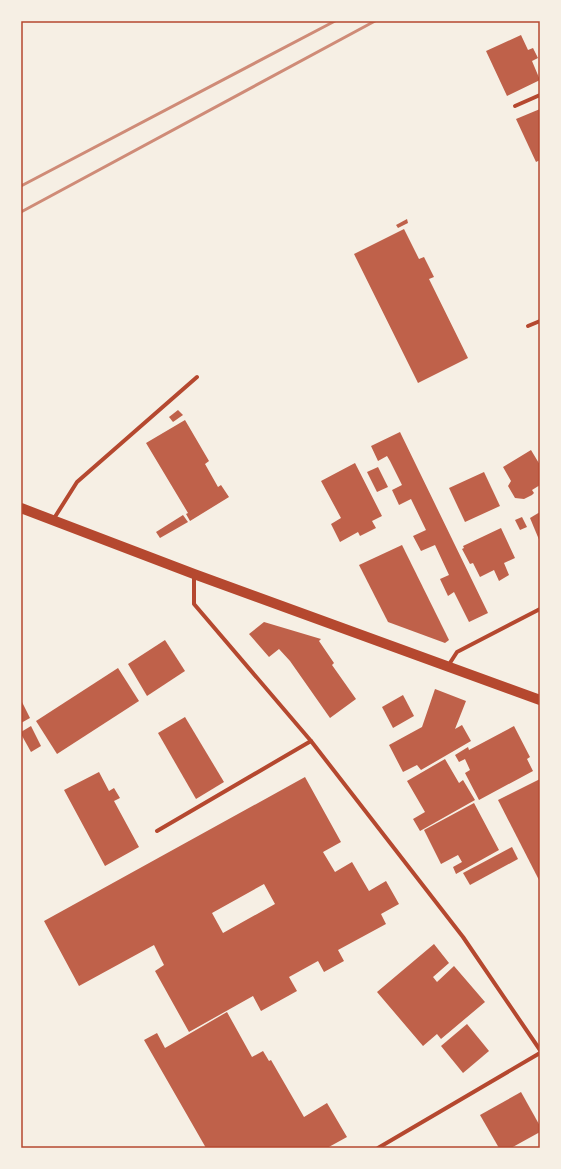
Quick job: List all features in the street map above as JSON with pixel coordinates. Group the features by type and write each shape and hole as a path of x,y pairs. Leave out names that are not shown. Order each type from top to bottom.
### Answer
{"main road":[{"path":"21,508 194,574 540,700"}],"street":[{"path":"515,106 540,95"},
{"path":"528,326 540,321"},
{"path":"53,520 77,482 197,377"},
{"path":"194,574 194,604 311,741 463,937 540,1050"},
{"path":"448,667 457,652 540,609"},
{"path":"157,831 311,741"},
{"path":"378,1148 540,1053"}],"building":[{"path":"521,35 528,50 533,48 538,58 532,61 540,80 507,96 486,51"},
{"path":"540,109 540,160 536,162 516,119"},
{"path":"407,219 408,223 398,228 396,225"},
{"path":"404,229 419,259 424,257 434,277 429,279 468,358 418,383 354,254"},
{"path":"178,410 183,415 173,422 169,417"},
{"path":"185,420 209,461 205,464 218,487 221,485 229,497 190,521 186,514 188,513 146,443"},
{"path":"400,432 488,613 469,622 454,592 448,596 440,579 449,575 435,545 421,551 413,536 426,530 411,499 399,505 392,490 402,485 390,461 387,456 378,461 371,446"},
{"path":"531,450 540,465 540,485 532,490 534,493 532,495 524,499 515,498 508,486 511,481 503,467"},
{"path":"355,463 382,516 372,521 376,528 360,536 358,532 340,542 331,524 341,518 321,481"},
{"path":"378,467 388,487 377,492 367,472"},
{"path":"484,472 500,506 465,522 449,488"},
{"path":"540,512 540,542 530,518"},
{"path":"183,515 188,522 160,538 156,532"},
{"path":"522,517 527,527 520,530 515,520"},
{"path":"501,528 515,558 504,563 509,575 499,581 494,570 480,577 473,563 470,564 462,549 464,548 463,546"},
{"path":"402,545 449,640 445,643 388,622 359,565"},
{"path":"264,622 321,639 319,641 334,663 332,665 356,699 330,718 290,661 279,649 269,657 249,634"},
{"path":"165,640 185,671 147,696 128,664"},
{"path":"118,668 139,701 57,754 36,721"},
{"path":"435,689 466,701 455,729 462,725 471,741 421,770 417,765 403,772 389,745 422,727"},
{"path":"403,695 414,716 393,728 382,707"},
{"path":"21,700 30,718 21,723"},
{"path":"185,717 224,782 196,799 158,733"},
{"path":"31,726 41,746 31,752 21,732"},
{"path":"514,726 530,757 527,759 533,771 479,800 465,773 470,770 465,759 459,762 455,755 468,747 469,750"},
{"path":"445,759 459,783 463,780 475,800 420,831 413,819 425,812 407,781"},
{"path":"99,772 109,791 114,788 120,798 114,801 139,847 105,866 64,790"},
{"path":"305,777 341,842 323,852 335,872 352,862 369,891 386,881 399,904 381,914 386,924 338,950 344,961 324,972 318,961 289,977 297,991 261,1011 253,996 189,1032 155,971 164,965 154,945 79,986 44,921","holes":["264,884 275,904 223,933 212,913"]},
{"path":"540,779 540,882 498,800"},
{"path":"474,803 499,850 456,874 453,867 462,862 458,855 441,864 424,830"},
{"path":"512,847 518,859 470,885 463,873"},
{"path":"434,944 449,963 433,977 437,982 454,966 485,1002 441,1039 437,1034 423,1046 377,992"},
{"path":"227,1012 252,1057 263,1051 269,1061 271,1060 304,1117 327,1103 347,1137 327,1148 206,1148 144,1040 157,1033 165,1048"},
{"path":"467,1024 489,1051 463,1073 441,1046"},
{"path":"521,1092 540,1126 540,1132 511,1148 499,1148 480,1115"}],"railway":[{"path":"21,186 335,21"},
{"path":"21,212 375,21"}]}
